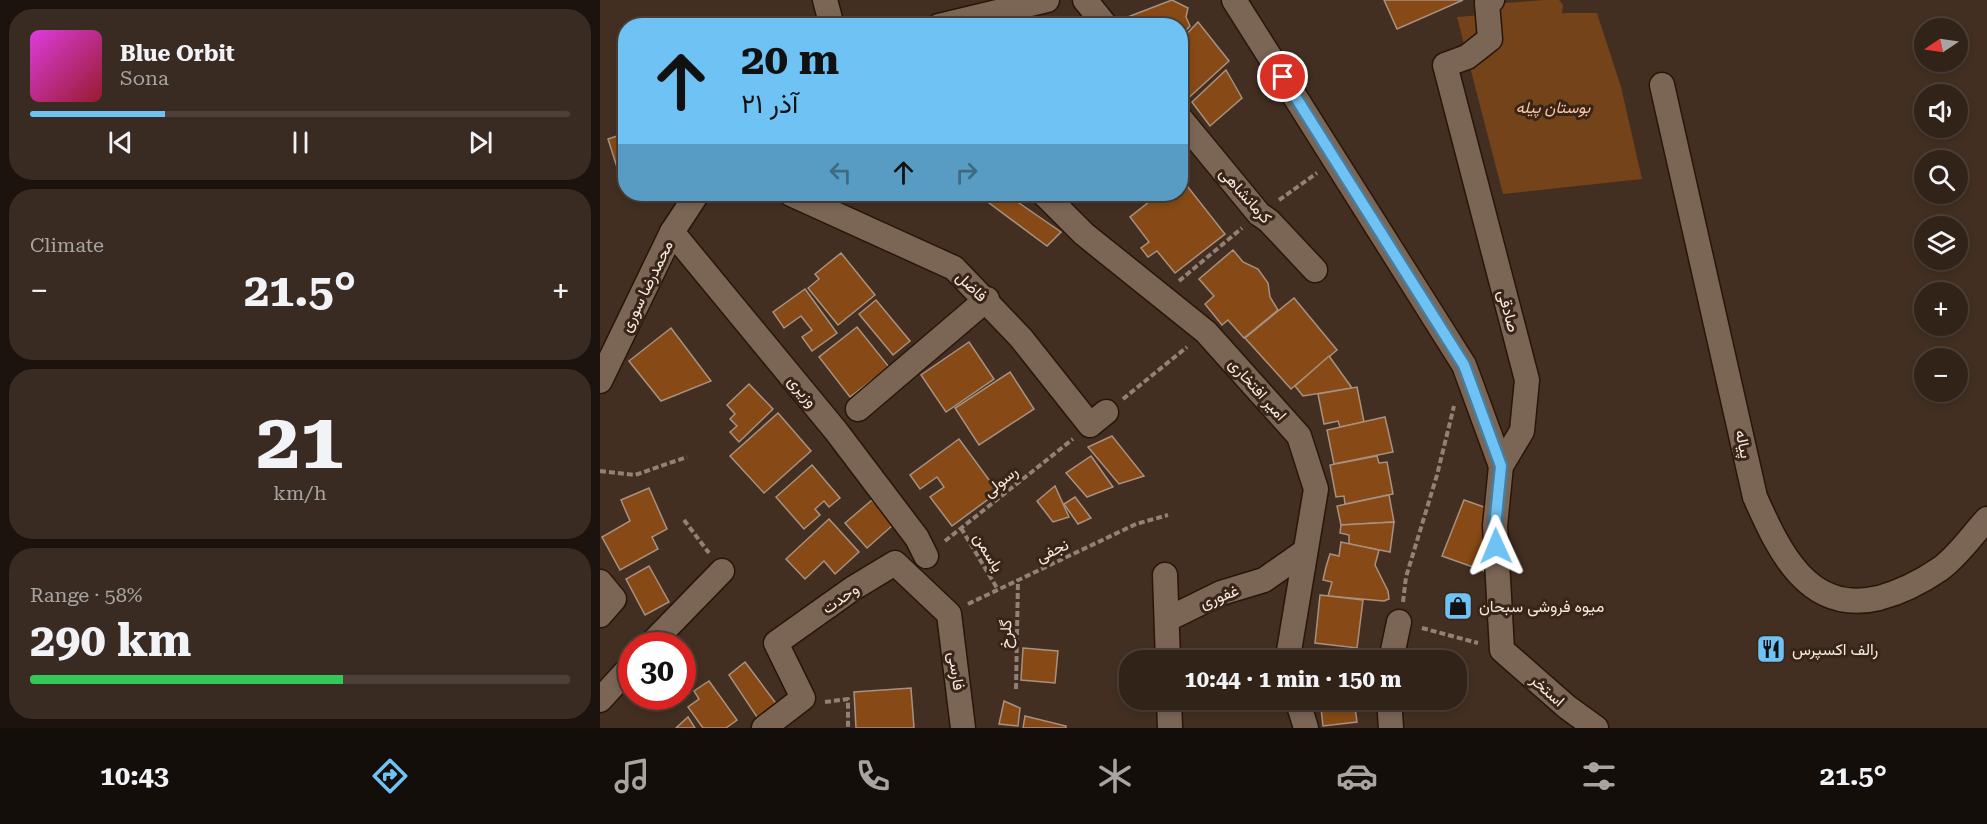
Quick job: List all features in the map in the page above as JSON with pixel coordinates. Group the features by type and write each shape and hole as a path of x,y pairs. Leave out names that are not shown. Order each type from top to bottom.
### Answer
{"street":[{"path":"825,0 830,18"},
{"path":"972,18 1047,0"},
{"path":"1085,0 1100,18"},
{"path":"1234,0 1464,365 1501,466"},
{"name":"صادقی","path":"1492,0 1487,3 1490,39 1467,57 1445,65 1527,380 1522,431 1501,466 1495,526 1502,650"},
{"name":"پیاله","path":"1662,85 1755,496 1770,529 1798,573 1818,590 1835,599 1860,602 1900,592 1941,568 1987,519"},
{"name":"کرمانشاهی","path":"1188,128 1259,214 1269,221 1315,270"},
{"name":"محمدرضا سوری","path":"600,381 672,232 692,201"},
{"name":"فاضل","path":"806,201 954,268 1098,418"},
{"name":"امیر افتخاری","path":"1051,201 1084,234 1206,332 1299,436 1316,489 1289,650"},
{"name":"وزیری","path":"672,232 836,431 917,538 926,556"},
{"path":"858,409 987,300"},
{"name":"غفوری","path":"1168,619 1221,593 1264,580 1304,552"},
{"name":"وحدت","path":"803,698 776,643 879,571 895,563 949,614"},
{"path":"663,632 722,571"},
{"path":"1165,575 1168,650"},
{"path":"600,582 614,599 600,615"},
{"name":"فارسی","path":"949,614 963,728"},
{"path":"1393,650 1400,622"},
{"name":"استخر","path":"1502,650 1567,707 1596,728"},
{"path":"600,700 618,680"},
{"path":"765,728 803,698"},
{"path":"1169,710 1170,728"},
{"path":"1300,710 1306,728"},
{"path":"1390,710 1391,728"}],"path":[{"name":"رسولی","path":"926,556 1206,332"},
{"path":"1464,365 1437,475 1406,578 1400,622 1502,650"},
{"path":"600,471 635,475 687,457"},
{"name":"نجفی","path":"949,614 997,588 1136,524 1168,515"},
{"path":"684,520 722,571"},
{"name":"یاسمن","path":"961,528 997,588"},
{"name":"گلرخ","path":"1016,689 1018,579"},
{"path":"803,698 812,703 848,699 848,728"}],"green space":[{"name":"بوستان پیله","path":"1559,0 1563,5 1562,13 1597,13 1621,87 1642,179 1503,194 1457,17 1481,15 1491,4"}],"building":[{"path":"1172,0 1188,8 1186,18 1125,18"},
{"path":"1384,0 1463,0 1397,29"},
{"path":"1198,22 1229,61 1188,98 1188,33"},
{"path":"1226,70 1242,98 1210,126 1192,102"},
{"path":"618,136 618,170 608,139"},
{"path":"1188,187 1225,234 1175,273 1157,251 1148,257 1141,248 1149,242 1130,217 1150,201 1188,201"},
{"path":"986,201 1016,201 1061,232 1047,246"},
{"path":"1233,250 1243,262 1258,269 1268,283 1270,297 1278,310 1244,338 1228,320 1222,325 1205,304 1214,296 1199,279"},
{"path":"841,253 875,295 838,325 808,288 819,279 815,274"},
{"path":"805,289 837,333 812,351 802,337 812,330 801,316 784,328 773,312"},
{"path":"1294,298 1337,350 1291,389 1245,338"},
{"path":"876,300 910,341 893,355 859,314"},
{"path":"857,327 889,367 850,397 819,357"},
{"path":"671,328 711,381 661,401 629,361"},
{"path":"969,342 994,379 946,412 921,375"},
{"path":"1329,356 1352,388 1303,396 1295,386"},
{"path":"1010,372 1034,409 979,445 955,408"},
{"path":"749,384 773,409 739,442 730,432 737,426 730,419 735,414 727,405"},
{"path":"1357,387 1364,422 1340,427 1338,421 1324,424 1318,394"},
{"path":"778,413 811,451 764,493 730,456"},
{"path":"1385,417 1393,452 1334,464 1327,430"},
{"path":"1112,436 1144,476 1119,484 1088,447"},
{"path":"959,439 998,492 952,526 930,497 944,487 937,477 920,489 910,475"},
{"path":"1091,456 1113,487 1087,497 1066,473"},
{"path":"1377,456 1379,463 1387,462 1393,494 1345,504 1344,496 1336,497 1330,465"},
{"path":"812,465 840,498 829,507 824,501 815,509 820,515 804,529 776,497"},
{"path":"1055,486 1069,517 1053,522 1037,501"},
{"path":"649,488 667,529 652,537 658,549 620,570 602,537 630,521 621,500"},
{"path":"1389,495 1394,522 1341,525 1337,506"},
{"path":"1075,497 1091,518 1078,524 1064,504"},
{"path":"872,500 893,525 867,548 845,523"},
{"path":"1464,500 1487,508 1484,571 1442,556"},
{"path":"829,519 859,552 835,574 824,561 805,579 786,559"},
{"path":"1394,522 1390,552 1349,544 1349,535 1340,533 1341,525"},
{"path":"1341,542 1379,550 1375,565 1388,591 1389,599 1384,601 1328,596 1332,582 1323,580 1326,567 1330,554 1339,556"},
{"path":"649,566 669,602 645,615 626,579"},
{"path":"1320,595 1363,600 1357,648 1315,643"},
{"path":"1023,648 1058,651 1055,683 1021,680"},
{"path":"745,662 778,706 759,720 729,675"},
{"path":"709,681 737,720 726,728 703,728 690,710 696,710 696,701 699,699 696,690"},
{"path":"911,688 914,728 856,728 854,692"},
{"path":"1004,701 1020,708 1018,726 999,724"},
{"path":"1321,710 1355,710 1357,722 1323,726"},
{"path":"1025,716 1066,726 1066,728 1023,728"},
{"path":"688,717 695,728 676,728"}],"place":[{"name":"میوه فروشی سبحان","path":"1458,606"},
{"name":"رالف اکسپرس","path":"1771,649"}],"route":[{"path":"1283,77 1464,365 1501,466 1495,526 1496,546"}]}
